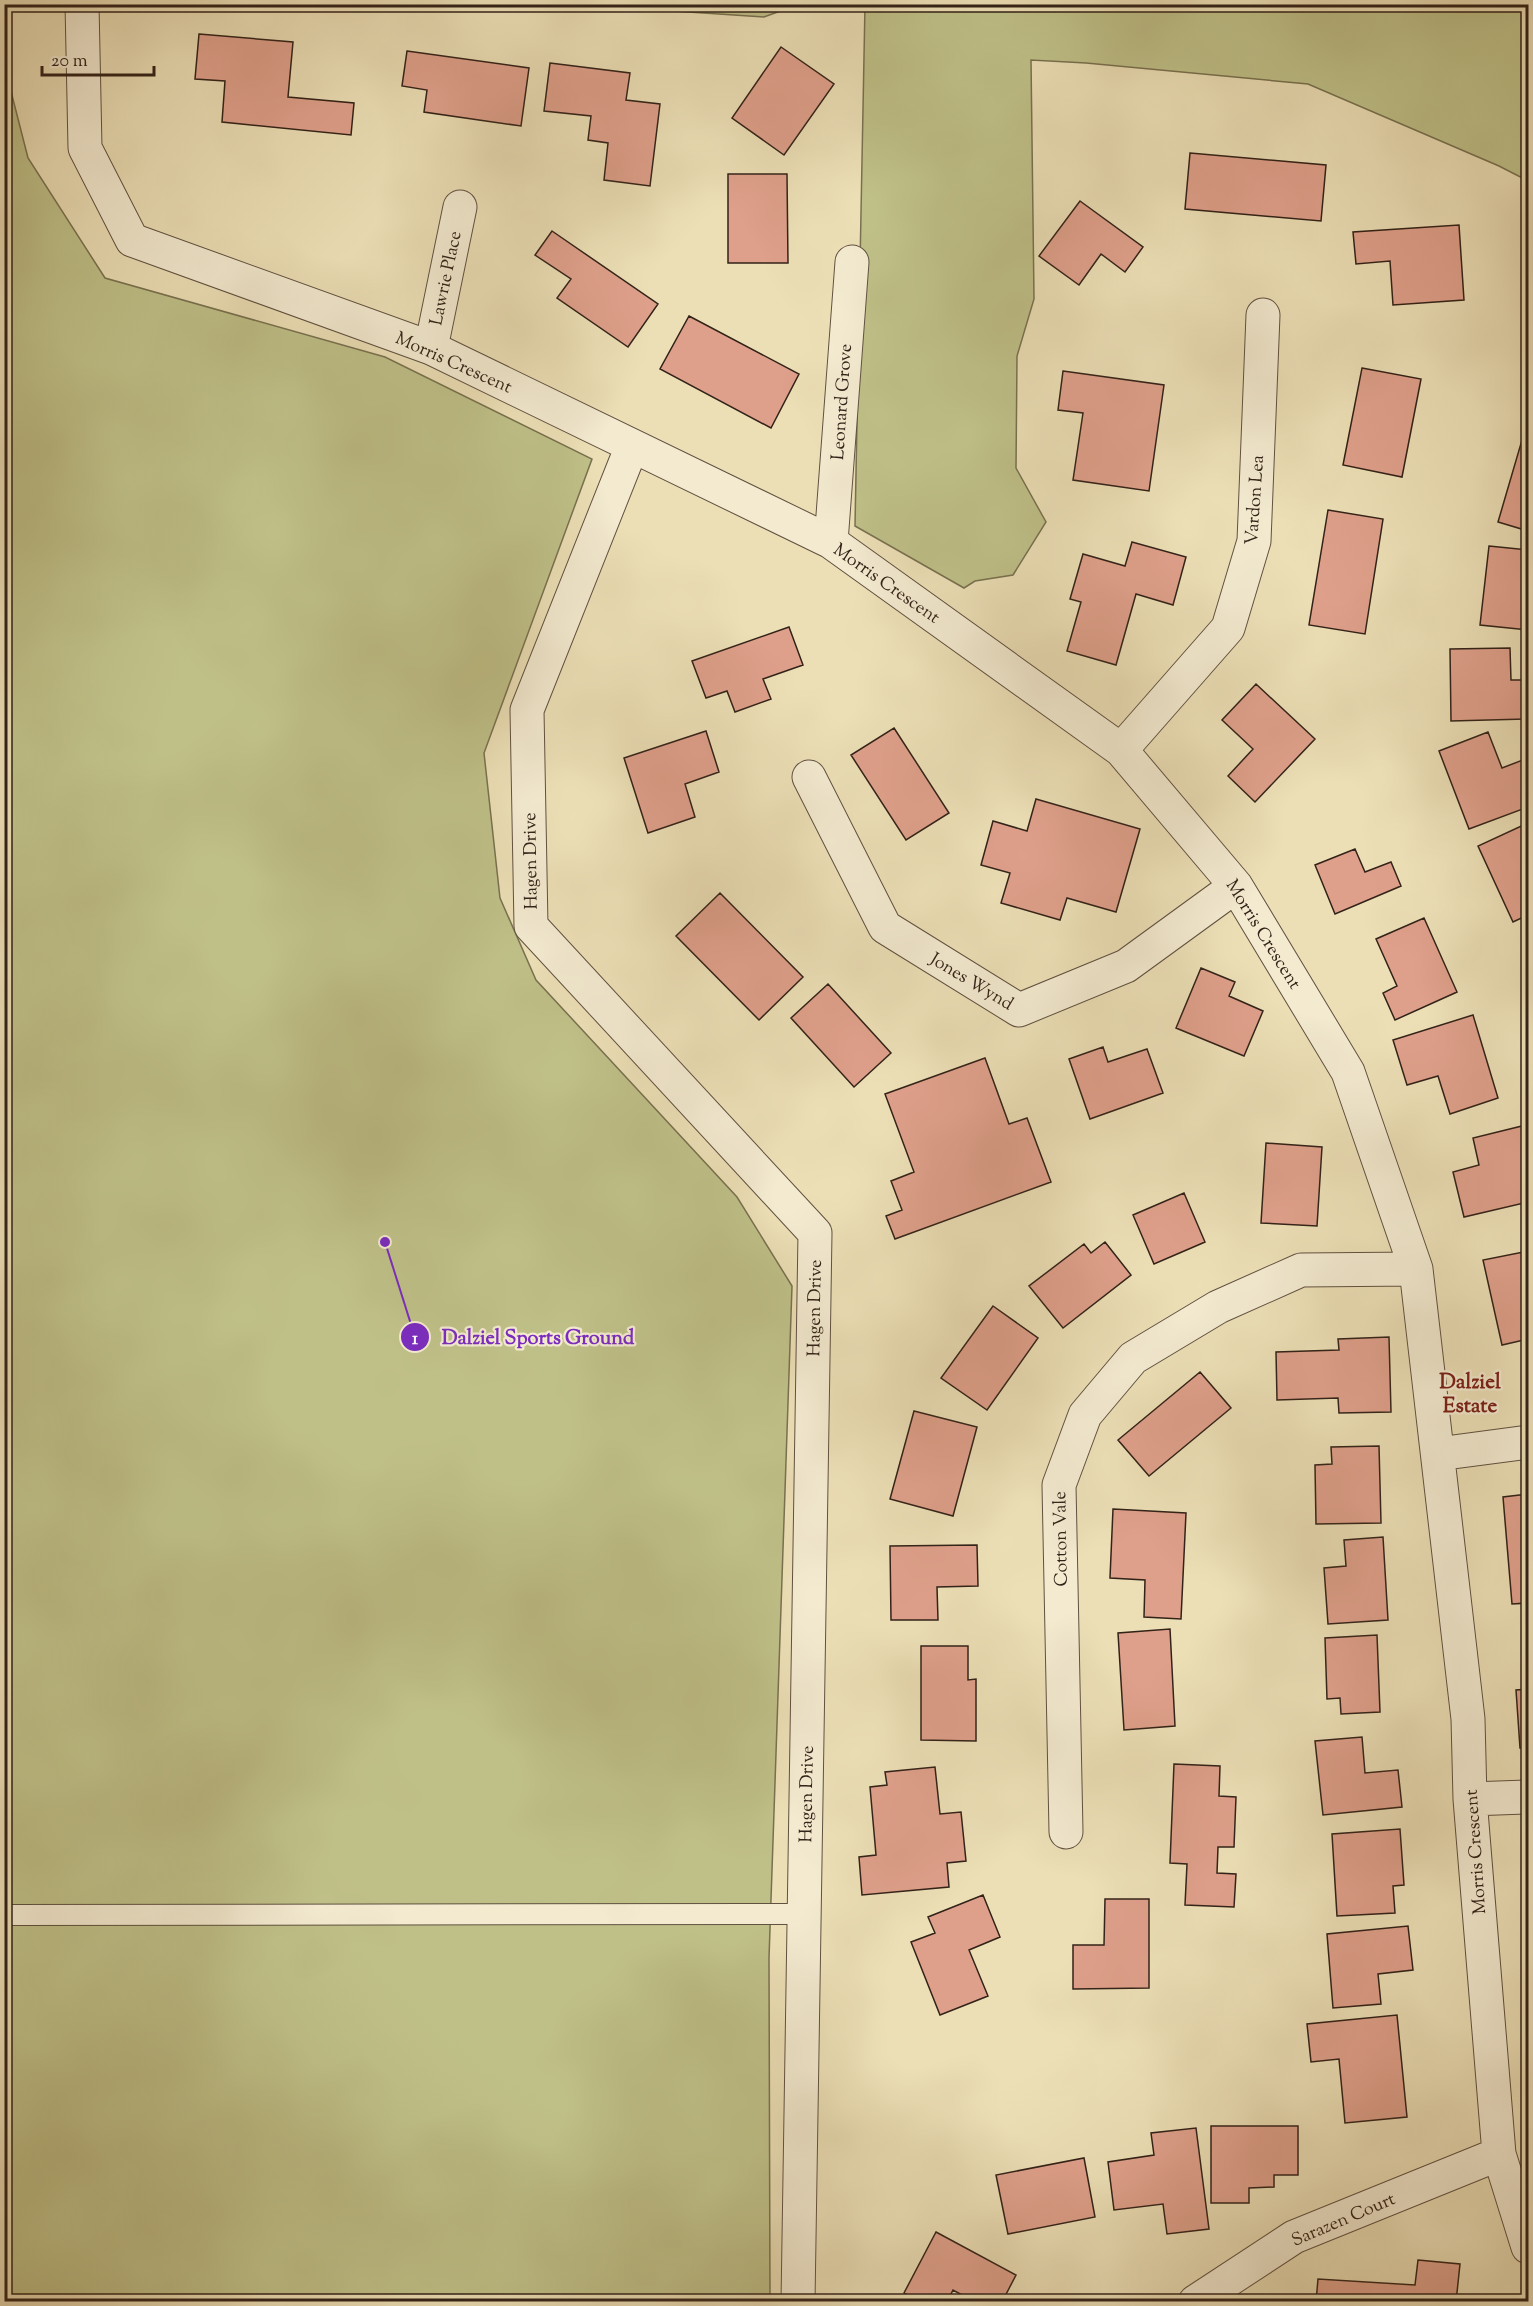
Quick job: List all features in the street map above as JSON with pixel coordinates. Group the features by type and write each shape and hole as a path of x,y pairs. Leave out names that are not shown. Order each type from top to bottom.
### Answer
{"street":[{"name":"Morris Crescent","path":"82,4 85,148 132,240 430,348 831,542 1122,750 1236,886 1347,1072 1416,1269 1468,1719 1470,1799 1499,2154 1528,2247"},
{"name":"Lawrie Place","path":"430,348 460,207"},
{"name":"Leonard Grove","path":"831,542 852,262"},
{"name":"Vardon Lea","path":"1122,750 1228,628 1254,541 1263,315"},
{"name":"Hagen Drive","path":"632,446 527,710 531,926 815,1233 798,2301"},
{"name":"Jones Wynd","path":"809,777 885,927 1018,1010 1126,966 1236,886"},
{"name":"Cotton Vale","path":"1066,1832 1059,1485 1086,1415 1133,1358 1218,1307 1301,1270 1416,1269"},
{"path":"1438,1454 1528,1442"},
{"path":"1470,1799 1528,1797"},
{"name":"Sarazen Court","path":"1195,2301 1294,2237 1499,2154"}],"lane":[{"path":"4,1915 804,1914"}],"green space":[{"path":"582,5 797,5 764,17"},
{"path":"865,5 1528,5 1528,181 1499,166 1308,84 1031,60 1034,299 1017,356 1016,468 1046,522 1013,575 975,581 964,588 855,526"},
{"path":"4,64 28,158 105,278 385,357 592,459 484,753 500,898 536,980 737,1197 792,1286 769,1958 770,2301 5,2301"}],"building":[{"path":"199,34 293,42 288,97 354,103 351,135 222,122 225,81 195,79"},
{"path":"781,47 834,84 784,155 732,118"},
{"path":"407,51 529,68 521,126 424,112 427,90 402,86"},
{"path":"550,63 630,73 626,100 660,104 650,186 604,180 608,143 588,140 591,116 544,111"},
{"path":"1190,153 1326,165 1321,221 1185,209"},
{"path":"728,174 787,174 788,263 728,263"},
{"path":"1080,201 1143,247 1125,272 1101,254 1079,285 1039,256"},
{"path":"1459,225 1464,300 1393,305 1390,261 1356,264 1353,232"},
{"path":"552,231 658,304 628,347 557,298 571,279 535,255"},
{"path":"689,316 799,374 771,428 660,369"},
{"path":"1362,368 1421,379 1402,477 1343,465"},
{"path":"1063,371 1164,385 1149,491 1073,480 1083,413 1058,410"},
{"path":"1528,424 1528,531 1498,522"},
{"path":"1328,510 1383,519 1365,634 1309,625"},
{"path":"1132,542 1186,557 1173,605 1136,594 1116,665 1067,651 1081,602 1070,599 1083,554 1125,566"},
{"path":"1489,546 1528,550 1528,630 1480,625"},
{"path":"789,627 803,665 763,679 771,699 735,712 727,691 706,698 692,661"},
{"path":"1510,648 1511,680 1528,680 1528,719 1451,721 1450,649"},
{"path":"1256,684 1315,739 1255,802 1228,776 1253,749 1222,720"},
{"path":"894,728 949,813 906,840 851,755"},
{"path":"706,731 719,772 685,784 695,817 648,833 624,758"},
{"path":"1488,732 1502,768 1528,758 1528,807 1469,829 1439,751"},
{"path":"1036,799 1140,829 1116,912 1067,898 1060,920 1001,903 1010,873 981,865 993,821 1027,831"},
{"path":"1528,823 1528,915 1513,922 1478,846"},
{"path":"1355,849 1365,872 1391,862 1401,886 1335,914 1315,865"},
{"path":"720,893 803,977 759,1020 676,936"},
{"path":"1424,918 1457,992 1395,1020 1383,993 1397,986 1376,939"},
{"path":"1201,968 1235,982 1229,996 1263,1011 1244,1056 1176,1028"},
{"path":"828,984 891,1053 854,1087 791,1018"},
{"path":"1473,1015 1498,1098 1450,1114 1438,1076 1407,1085 1393,1040"},
{"path":"1103,1047 1108,1062 1147,1049 1163,1093 1090,1119 1069,1059"},
{"path":"985,1058 1009,1124 1027,1118 1051,1182 895,1239 886,1216 902,1210 891,1181 914,1172 885,1094"},
{"path":"1522,1126 1528,1156 1528,1202 1464,1217 1453,1172 1479,1165 1473,1138"},
{"path":"1266,1143 1322,1147 1317,1226 1261,1223"},
{"path":"1184,1193 1205,1242 1154,1264 1133,1215"},
{"path":"1105,1242 1131,1275 1063,1328 1029,1286 1084,1244 1091,1253"},
{"path":"1528,1251 1528,1339 1502,1345 1483,1260"},
{"path":"993,1306 1038,1338 987,1410 941,1378"},
{"path":"1389,1337 1391,1412 1339,1413 1338,1398 1277,1400 1276,1352 1339,1350 1338,1339"},
{"path":"1200,1372 1231,1408 1149,1476 1118,1440"},
{"path":"914,1411 977,1427 953,1516 890,1499"},
{"path":"1379,1446 1381,1523 1316,1524 1315,1465 1332,1464 1331,1447"},
{"path":"1528,1494 1528,1603 1512,1604 1503,1497"},
{"path":"1113,1509 1186,1513 1181,1619 1144,1617 1145,1580 1110,1578"},
{"path":"1383,1537 1388,1620 1328,1624 1324,1568 1346,1566 1344,1540"},
{"path":"977,1545 978,1586 937,1587 938,1620 891,1620 890,1546"},
{"path":"1170,1629 1175,1726 1124,1730 1118,1633"},
{"path":"1377,1635 1380,1712 1341,1714 1340,1698 1327,1699 1325,1638"},
{"path":"921,1646 968,1646 968,1680 976,1679 976,1741 921,1740"},
{"path":"1528,1689 1528,1748 1520,1748 1516,1690"},
{"path":"1362,1737 1365,1773 1398,1770 1402,1807 1323,1815 1315,1741"},
{"path":"1174,1764 1220,1766 1219,1796 1236,1797 1234,1847 1218,1847 1217,1873 1236,1874 1234,1907 1185,1905 1187,1864 1170,1863"},
{"path":"935,1767 940,1814 961,1812 966,1861 947,1863 949,1887 862,1895 859,1857 876,1855 870,1787 887,1785 885,1772"},
{"path":"1400,1829 1404,1885 1393,1886 1395,1913 1337,1916 1332,1834"},
{"path":"983,1895 1000,1937 969,1950 988,1996 940,2015 911,1942 935,1933 928,1917"},
{"path":"1105,1899 1149,1899 1149,1988 1073,1989 1073,1945 1104,1945"},
{"path":"1408,1926 1413,1970 1378,1974 1381,2004 1333,2008 1327,1934"},
{"path":"1397,2015 1407,2117 1345,2123 1339,2059 1311,2062 1307,2024"},
{"path":"1211,2126 1298,2126 1298,2175 1274,2175 1274,2187 1249,2188 1249,2203 1211,2203"},
{"path":"1196,2128 1209,2229 1167,2234 1163,2204 1114,2210 1108,2162 1154,2155 1151,2133"},
{"path":"1084,2158 1095,2217 1008,2234 996,2175"},
{"path":"936,2232 1016,2275 1002,2302 975,2302 953,2290 947,2302 920,2302 904,2293"},
{"path":"1418,2260 1460,2264 1456,2302 1316,2302 1318,2279 1415,2285"}],"place":[{"name":"Dalziel Sports Ground","path":"385,1242"}],"district":[{"name":"Dalziel Estate","path":"1470,1393"}]}
